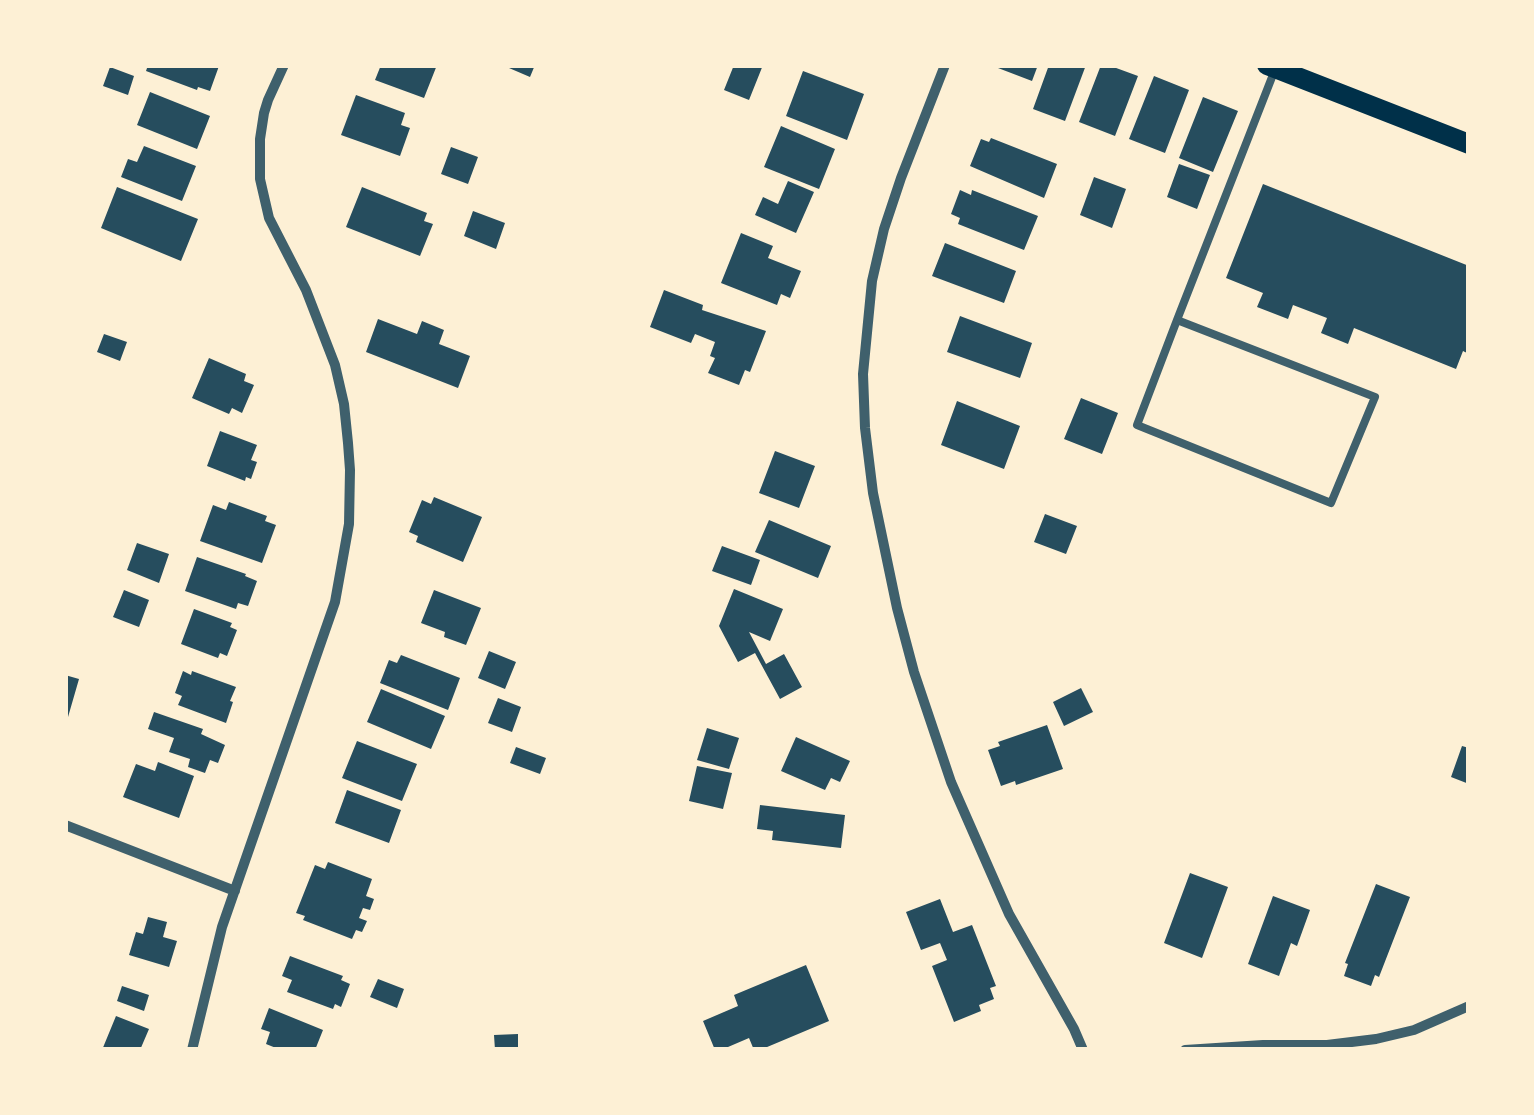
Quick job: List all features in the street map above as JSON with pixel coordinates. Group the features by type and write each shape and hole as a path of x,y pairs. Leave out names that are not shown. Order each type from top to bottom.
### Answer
{"main road":[{"path":"1271,66 1469,144"}],"street":[{"path":"192,1050 212,966 335,602 349,524 348,443 335,365 306,290 269,218 260,178 264,113 284,65"},
{"path":"945,65 901,178 872,281 863,374 873,494 896,608 951,782 1009,914 1082,1050"},
{"path":"65,825 236,891"},
{"path":"1186,1050 1340,1044 1414,1030 1469,1006"}],"lane":[{"path":"1178,320 1375,397 1331,503 1137,425 1271,66"}],"building":[{"path":"148,65 219,66 210,91 146,71"},
{"path":"381,65 437,65 424,98 375,80"},
{"path":"502,65 535,65 530,77"},
{"path":"734,65 763,65 749,100 724,90"},
{"path":"1038,65 1032,81 998,68"},
{"path":"1049,65 1086,65 1065,121 1033,109"},
{"path":"1101,65 1138,76 1115,136 1079,122"},
{"path":"110,67 134,76 128,95 103,86"},
{"path":"803,71 864,94 847,140 786,116"},
{"path":"1154,76 1189,90 1165,153 1129,139"},
{"path":"150,92 210,116 197,149 137,125"},
{"path":"356,95 405,113 401,125 410,128 400,156 341,135"},
{"path":"1203,97 1238,111 1213,172 1179,158"},
{"path":"781,126 835,149 819,189 764,167"},
{"path":"991,138 1057,164 1044,198 970,166 981,139 989,142"},
{"path":"144,146 196,166 182,201 121,177 128,159 137,162"},
{"path":"451,147 478,157 468,184 441,174"},
{"path":"1179,164 1210,175 1197,209 1167,197"},
{"path":"1094,177 1126,189 1112,228 1080,215"},
{"path":"788,181 814,192 796,233 755,215 763,197 778,204"},
{"path":"1263,184 1469,266 1469,354 1463,351 1456,369 1354,328 1348,344 1321,333 1327,318 1293,305 1288,319 1257,307 1263,293 1226,278"},
{"path":"117,187 198,219 181,261 101,228"},
{"path":"362,187 427,213 424,221 433,224 420,256 346,227"},
{"path":"960,190 971,195 972,190 1038,216 1024,250 958,224 960,218 951,214"},
{"path":"473,211 505,223 496,249 464,236"},
{"path":"741,233 773,246 768,258 801,271 790,298 781,294 777,305 721,283"},
{"path":"945,243 1016,271 1004,303 932,276"},
{"path":"664,290 703,305 702,310 766,331 750,372 745,370 739,385 708,373 715,358 710,356 715,342 695,334 691,343 650,327"},
{"path":"960,316 1032,343 1020,378 947,352"},
{"path":"378,319 417,334 422,321 444,330 439,344 470,356 458,388 366,352"},
{"path":"104,334 127,342 120,361 97,352"},
{"path":"209,358 246,374 244,381 254,385 242,413 232,408 229,414 192,398"},
{"path":"1081,398 1118,413 1102,454 1064,439"},
{"path":"957,401 1020,426 1004,469 941,445"},
{"path":"220,431 257,445 251,460 257,462 251,479 246,477 245,481 207,466"},
{"path":"775,451 815,466 799,508 759,493"},
{"path":"434,497 482,517 463,562 416,542 418,536 409,532 422,500 431,504"},
{"path":"229,502 267,516 265,521 276,525 262,563 200,541 213,505 226,510"},
{"path":"1045,514 1077,526 1066,554 1034,542"},
{"path":"769,520 831,546 818,578 755,552"},
{"path":"137,543 169,554 159,583 127,570"},
{"path":"722,546 760,560 751,585 712,571"},
{"path":"197,557 257,581 248,606 238,603 236,609 185,591"},
{"path":"734,589 783,609 770,641 749,632 766,664 784,654 802,687 780,699 755,653 738,662 719,626"},
{"path":"124,590 149,600 139,627 113,617"},
{"path":"434,590 481,608 466,645 421,623"},
{"path":"194,609 232,623 230,627 237,630 227,656 220,653 218,658 181,644"},
{"path":"489,651 516,662 505,689 478,678"},
{"path":"401,655 460,678 448,710 380,683 389,660 397,663"},
{"path":"183,671 236,687 226,723 178,705 182,696 175,693"},
{"path":"65,675 79,679 66,724 65,723"},
{"path":"1081,688 1093,712 1064,726 1053,702"},
{"path":"381,689 445,716 431,749 367,722"},
{"path":"498,698 521,707 512,732 488,723"},
{"path":"154,712 203,729 201,734 225,745 218,763 210,760 205,773 188,767 190,759 169,752 174,738 148,729"},
{"path":"1047,725 1063,769 1016,785 1015,781 1001,786 988,750 1000,746 998,742"},
{"path":"707,728 739,738 729,769 697,760"},
{"path":"796,737 850,761 840,782 831,778 825,790 781,771"},
{"path":"357,741 417,764 402,801 342,778"},
{"path":"1462,746 1469,748 1469,784 1451,777"},
{"path":"516,747 546,758 540,774 510,763"},
{"path":"158,762 194,776 179,818 123,797 136,764 155,771"},
{"path":"697,766 732,773 723,809 689,801"},
{"path":"347,790 401,810 389,843 335,823"},
{"path":"760,805 845,815 841,848 772,840 773,831 757,829"},
{"path":"328,862 372,879 366,896 374,899 370,910 363,908 359,918 367,921 362,932 356,930 352,939 303,920 305,916 296,913 315,865 325,869"},
{"path":"1190,873 1228,887 1202,958 1164,943"},
{"path":"1376,884 1410,897 1379,977 1375,975 1371,986 1344,976 1348,964 1345,963"},
{"path":"1273,896 1310,910 1297,946 1291,943 1279,976 1248,964"},
{"path":"940,899 953,932 972,925 996,986 990,988 994,999 979,1005 981,1011 954,1022 932,966 947,960 940,943 921,950 906,912"},
{"path":"148,917 167,922 163,937 177,941 169,967 129,955 136,932 143,934"},
{"path":"290,956 343,976 341,980 350,984 341,1007 335,1004 333,1009 287,992 292,980 282,976"},
{"path":"806,965 829,1021 760,1050 754,1050 749,1038 715,1050 703,1021 738,1006 734,995"},
{"path":"378,979 404,989 397,1008 370,997"},
{"path":"122,986 149,995 144,1011 117,1001"},
{"path":"269,1008 323,1030 315,1050 281,1050 266,1044 270,1032 261,1029"},
{"path":"116,1016 149,1029 140,1050 102,1050"},
{"path":"518,1034 518,1050 495,1050 494,1035"}]}
